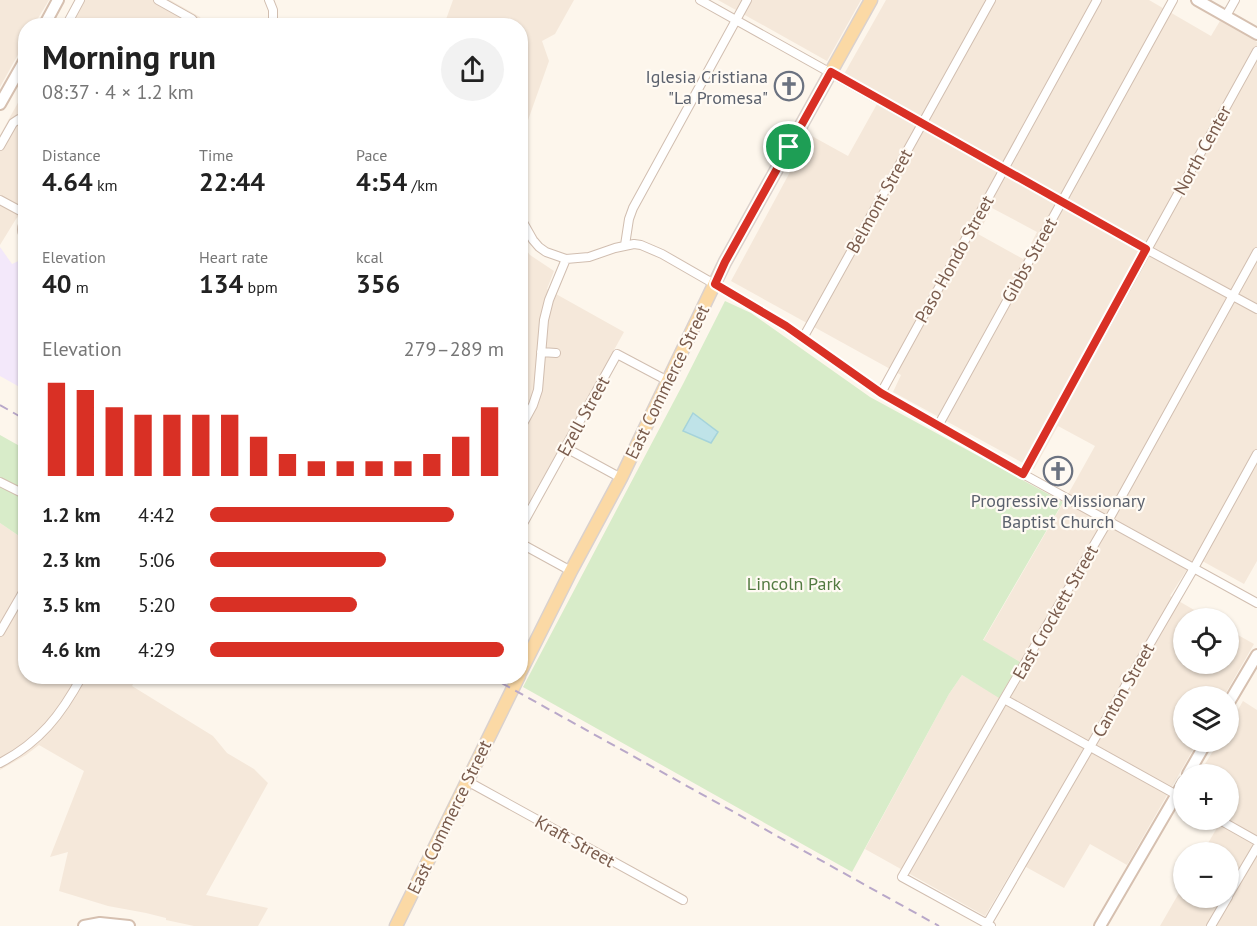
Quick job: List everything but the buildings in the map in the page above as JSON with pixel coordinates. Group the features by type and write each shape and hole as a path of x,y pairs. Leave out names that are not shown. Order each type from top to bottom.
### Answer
{"main road":[{"path":"48,18 58,0"},
{"name":"East Commerce Street","path":"528,659 621,477 725,262 871,0"},
{"path":"1197,0 1257,34"},
{"path":"0,104 18,72"},
{"path":"1239,686 1257,655"},
{"name":"East Commerce Street","path":"396,926 516,684"},
{"path":"1100,926 1173,808"},
{"path":"84,926 100,923 129,926"}],"street":[{"path":"70,18 80,0"},
{"path":"158,0 190,18"},
{"path":"269,0 273,18"},
{"path":"700,0 1257,309"},
{"path":"625,245 633,208 747,0"},
{"name":"Belmont Street","path":"803,338 991,0"},
{"name":"Paso Hondo Street","path":"881,393 1097,0"},
{"name":"Gibbs Street","path":"938,426 1173,0"},
{"path":"1226,16 1235,0"},
{"name":"North Center","path":"1023,474 1257,51"},
{"path":"0,146 13,123 18,119"},
{"path":"0,200 18,210"},
{"path":"528,231 539,246 555,256 566,259 589,257 625,245 642,245 651,248 770,316 881,393 1257,603"},
{"name":"East Crockett Street","path":"989,925 903,877 1108,520 1257,252"},
{"path":"528,414 538,390 544,320 549,300 566,259"},
{"path":"541,352 556,353"},
{"name":"Ezell Street","path":"528,516 617,354 668,381"},
{"path":"566,448 621,477"},
{"name":"Canton Street","path":"989,925 1257,454"},
{"path":"0,482 18,491"},
{"path":"528,547 571,571"},
{"path":"0,632 18,601"},
{"path":"0,763 24,748 50,725 77,684"},
{"path":"1004,699 1173,793"},
{"name":"Kraft Street","path":"467,781 683,900"},
{"path":"1238,830 1257,841"},
{"path":"1239,877 1257,847"},
{"path":"1211,926 1221,908"}],"shaded area":[{"path":"0,0 49,0 38,18 18,18 18,55 0,87"},
{"path":"75,0 170,0 200,18 65,18"},
{"path":"453,0 574,0 555,34 542,41 549,61 528,120 528,18 447,18"},
{"path":"718,0 861,0 827,61"},
{"path":"886,0 1149,0 1211,36 1220,21 1257,42 1257,561 1244,584 1195,557 1170,596 1191,608 1173,608 1173,674 1237,674 1230,686 1173,686 1173,752 1192,752 1185,764 1173,764 1173,785 1127,865 1090,844 1064,888 1017,862 985,916 865,849 949,694 962,675 999,697 1020,662 983,641 1095,446 1058,426 1034,469 893,392 901,375 731,281 810,135 848,156 877,104 839,83","holes":["992,208 1037,232 1023,259 978,234"]},
{"path":"18,103 18,217 0,245 0,135"},
{"path":"0,247 12,264 18,261 18,386 0,376"},
{"path":"528,252 554,271 547,289 624,332 528,504"},
{"path":"0,523 18,535 18,684 133,684 132,686 213,736 227,753 254,769 268,783 206,895 268,908 258,926 194,926 108,906 59,891 68,852 50,857 84,771 39,745 0,770"},
{"path":"1239,636 1254,644 1239,670"},
{"path":"1243,701 1257,710 1257,926 1160,926 1173,903 1173,908 1239,908 1239,842 1209,842 1216,830 1239,830 1239,764 1205,764 1212,752 1239,752 1239,708"}],"green space":[{"name":"Lincoln Park","path":"725,301 751,313 870,397 1063,502 983,640 1020,662 999,698 962,675 949,694 852,872 523,687 528,684 528,678"},
{"path":"0,435 18,445 18,535 0,523"}],"water":[{"path":"693,413 718,432 711,443 683,431"}],"railway":[{"path":"0,405 18,415"},
{"path":"503,684 939,926"}],"place":[{"name":"Iglesia Cristiana \"La Promesa\"","path":"789,86"},
{"name":"Progressive Missionary Baptist Church","path":"1058,471"}],"route":[{"path":"831,72 1146,249 1023,474 881,393 786,326 715,284 789,147 831,72"}]}
